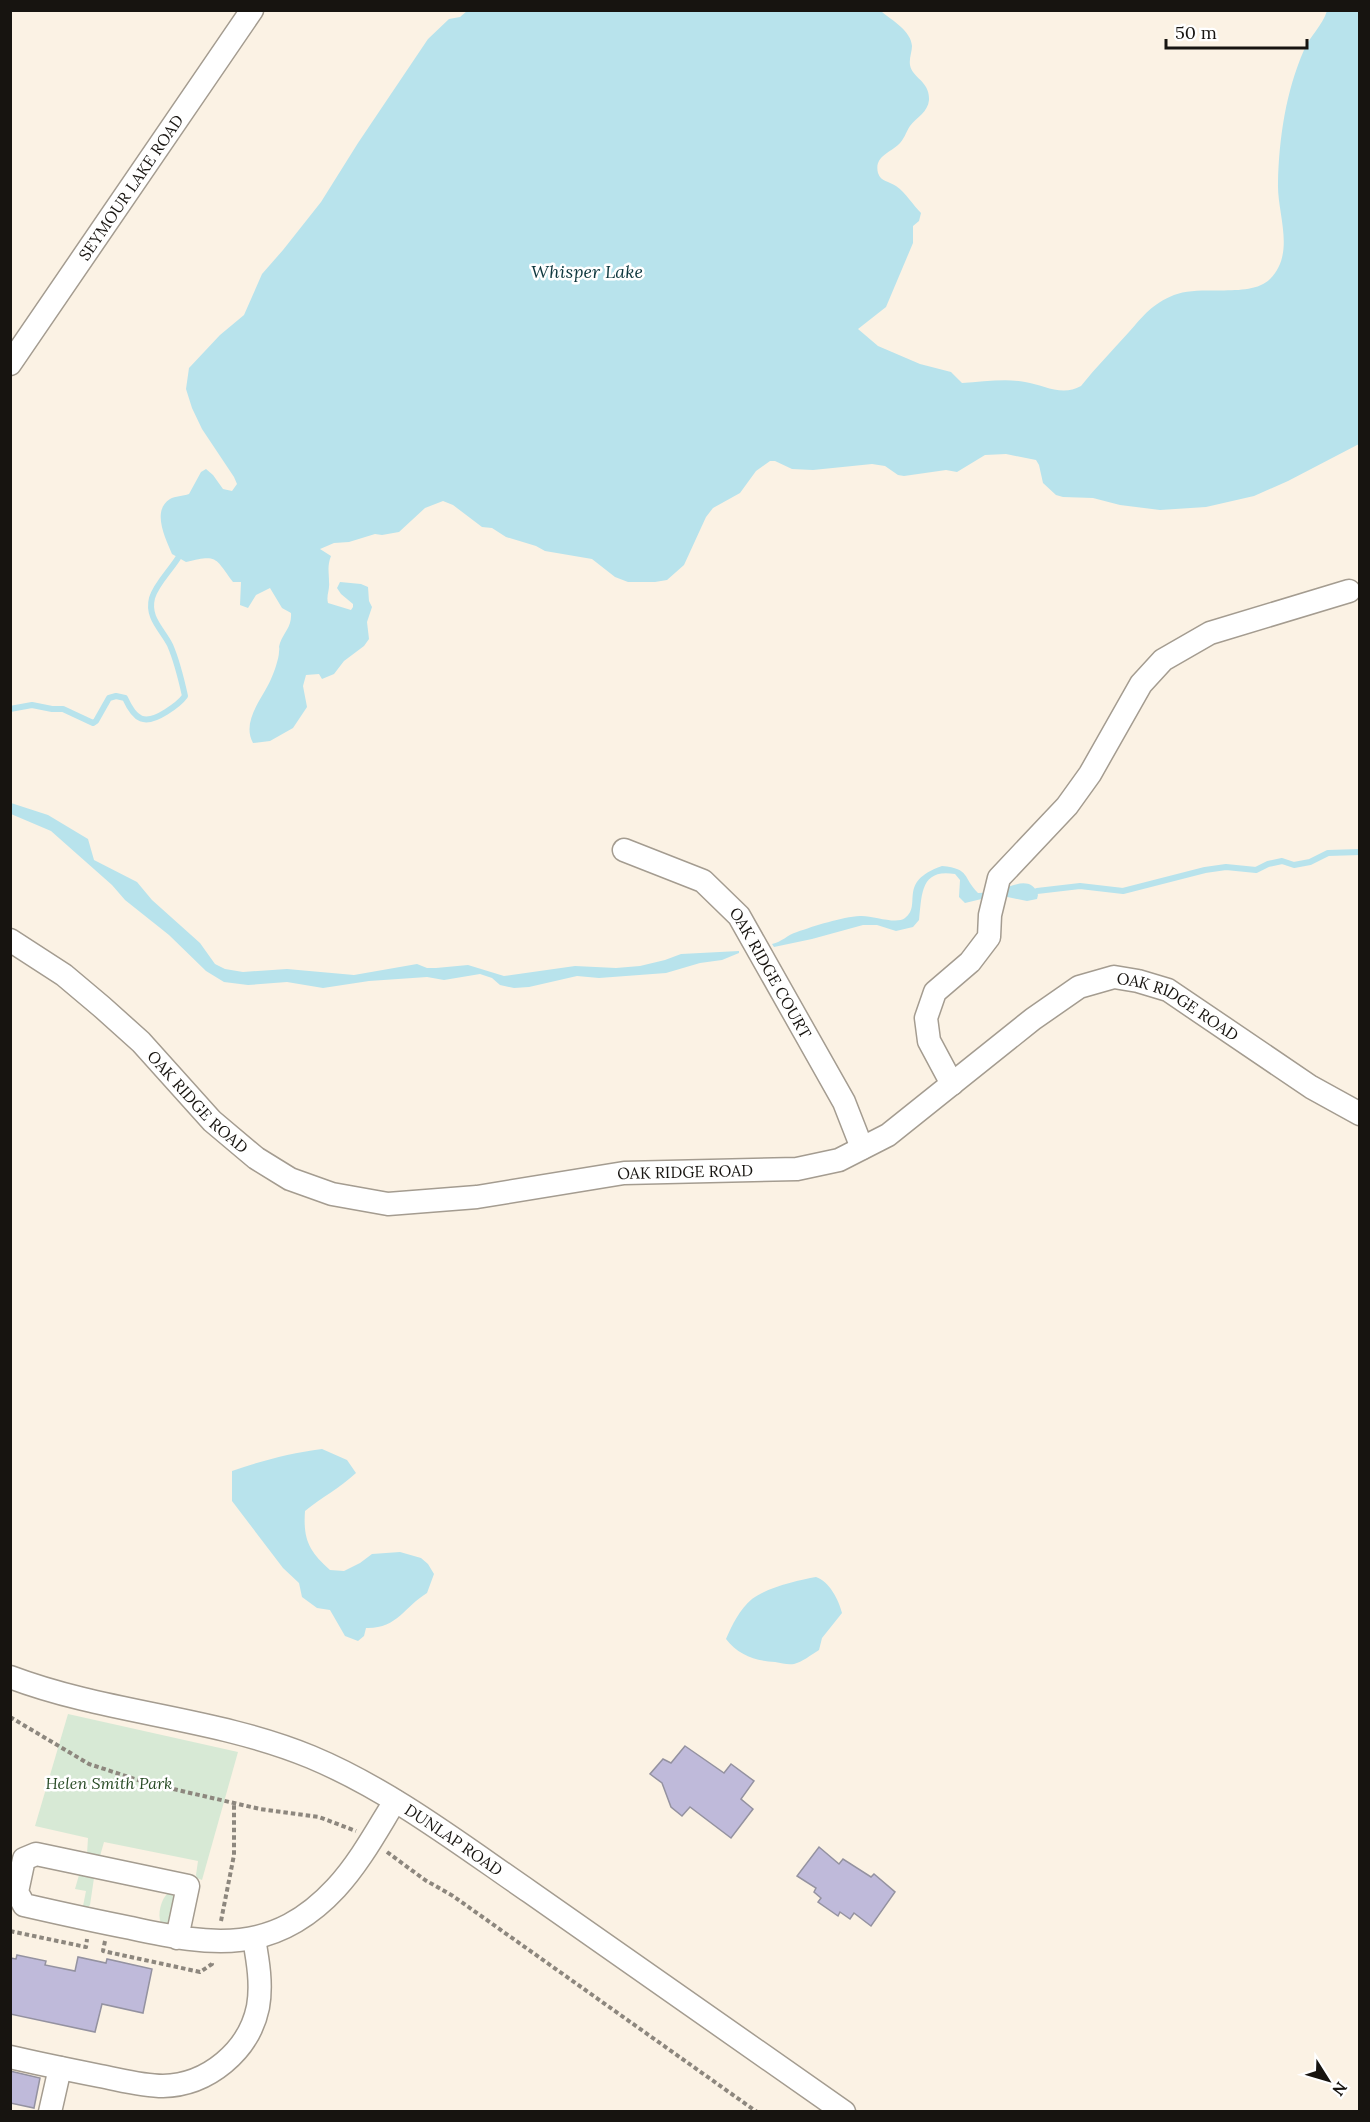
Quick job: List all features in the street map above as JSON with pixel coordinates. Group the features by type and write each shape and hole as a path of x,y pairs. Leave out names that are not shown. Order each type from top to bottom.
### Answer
{"street":[{"name":"SEYMOUR LAKE ROAD","path":"10,364 252,10"},
{"path":"952,1084 929,1041 926,1018 935,992 970,962 989,937 991,910 999,878 1067,806 1090,774 1141,684 1163,660 1210,633 1349,591"},
{"name":"OAK RIDGE COURT","path":"624,850 703,881 739,916 844,1102 862,1148"},
{"name":"OAK RIDGE ROAD","path":"10,940 64,975 102,1006 141,1042 212,1121 256,1158 290,1179 332,1194 388,1204 477,1197 624,1173 797,1169 839,1160 888,1136 1033,1019 1079,987 1114,977 1168,990 1311,1087 1359,1114"},
{"name":"DUNLAP ROAD","path":"10,1677 88,1701 221,1729 279,1746 346,1773 395,1801 589,1933 844,2112"},
{"path":"177,1938 188,1886 36,1854 24,1859 17,1892 24,1905 177,1938 216,1942 254,1939 292,1923 331,1894 352,1869 395,1801"},
{"path":"10,2057 156,2086 189,2082 212,2071 238,2048 255,2019 260,1989 254,1939"},
{"path":"50,2112 60,2068"}],"path":[{"path":"10,1717 89,1764 147,1783 234,1803 278,1813 320,1817 354,1831"},
{"path":"221,1923 234,1855 234,1803"},
{"path":"384,1849 424,1880 453,1896 757,2112"},
{"path":"10,1931 86,1947 88,1936 105,1939 103,1951 200,1972 212,1964 213,1958"}],"green space":[{"name":"Helen Smith Park","path":"68,1714 238,1752 202,1880 196,1875 198,1861 104,1842 100,1856 87,1854 88,1838 35,1826"},
{"path":"79,1875 94,1878 90,1905 87,1908 83,1906 86,1891 75,1889"},
{"path":"168,1893 174,1898 167,1925 161,1923 159,1916 162,1903"}],"water":[{"name":"Whisper Lake","path":"878,10 882,12 901,27 911,41 911,69 927,88 929,100 927,108 910,126 900,143 880,159 877,168 879,176 900,189 921,213 919,221 913,226 913,243 886,307 858,329 878,346 920,364 951,372 962,383 1017,381 1067,390 1081,386 1144,315 1166,298 1185,292 1250,288 1270,279 1278,269 1284,245 1278,195 1280,149 1292,82 1307,45 1327,11 1359,11 1359,444 1254,496 1206,507 1160,510 1120,505 1093,498 1056,495 1043,483 1036,460 1006,454 985,455 957,472 946,470 904,476 898,475 885,466 872,464 813,470 792,469 770,461 756,471 740,493 713,508 706,517 684,565 667,580 655,582 628,582 615,577 592,559 545,551 506,537 492,528 482,527 453,505 443,501 425,508 399,532 375,534 349,542 334,543 320,549 331,556 328,603 351,610 353,607 353,604 337,588 340,582 368,587 372,607 367,622 369,639 364,646 344,661 334,674 322,679 319,674 306,675 303,686 307,707 293,728 270,741 253,743 250,735 251,718 274,673 280,643 289,626 291,613 282,608 270,588 256,595 248,608 240,605 241,582 233,582 219,563 210,558 186,562 172,554 169,548 161,518 164,504 172,498 189,494 201,472 206,469 223,489 232,491 237,484 202,429 192,408 186,389 189,368 220,335 244,315 262,274 321,202 428,39 449,19 460,17 467,11"},
{"path":"11,803 48,815 88,839 94,860 137,882 152,900 200,943 215,964 225,969 243,972 287,969 354,975 417,964 427,968 468,965 504,976 575,966 616,968 640,966 681,954 739,951 739,953 722,960 700,963 666,973 599,978 577,976 529,987 514,988 500,985 492,978 480,974 444,980 427,977 369,981 323,988 287,982 248,985 224,982 206,971 169,935 125,900 112,885 51,831 11,814"},
{"path":"942,866 962,872 978,893 993,892 1022,883 1032,885 1038,895 1037,899 1027,901 998,895 965,903 959,897 960,880 955,874 944,873 935,875 925,885 919,920 913,927 896,931 877,925 863,925 774,947 772,944 797,932 845,918 865,916 901,920 910,913 913,893 919,879"},
{"path":"322,1449 347,1460 356,1473 305,1511 306,1537 317,1557 330,1570 344,1571 372,1554 400,1552 421,1558 434,1574 427,1593 393,1621 385,1625 366,1628 364,1636 358,1641 345,1636 330,1610 317,1608 302,1597 299,1583 283,1568 232,1501 232,1471 276,1458"},
{"path":"816,1577 825,1582 833,1592 842,1613 822,1638 819,1650 800,1662 787,1664 748,1656 726,1639 740,1612 752,1599 774,1588"}],"building":[{"path":"685,1746 724,1773 731,1764 754,1781 741,1799 753,1809 731,1838 690,1807 682,1816 671,1807 662,1783 650,1774 663,1759 671,1763"},
{"path":"819,1847 839,1864 843,1859 871,1877 874,1874 895,1892 871,1926 854,1913 850,1919 840,1912 838,1916 818,1902 821,1898 814,1892 816,1888 797,1876"},
{"path":"17,1955 46,1961 45,1965 75,1971 78,1957 106,1963 107,1959 152,1969 143,2013 102,2004 95,2032 10,2014 10,1958 16,1959"},
{"path":"10,2071 40,2078 34,2108 10,2103"}],"waterway":[{"path":"10,709 32,705 63,709 93,723 109,698 116,696 125,698 137,716 146,720 158,716 179,703 185,696 179,670 170,645 153,617 151,605 157,588 178,558"},
{"path":"1037,891 1080,886 1123,891 1205,870 1226,867 1256,870 1282,861 1294,865 1310,862 1328,853 1360,852"}]}
